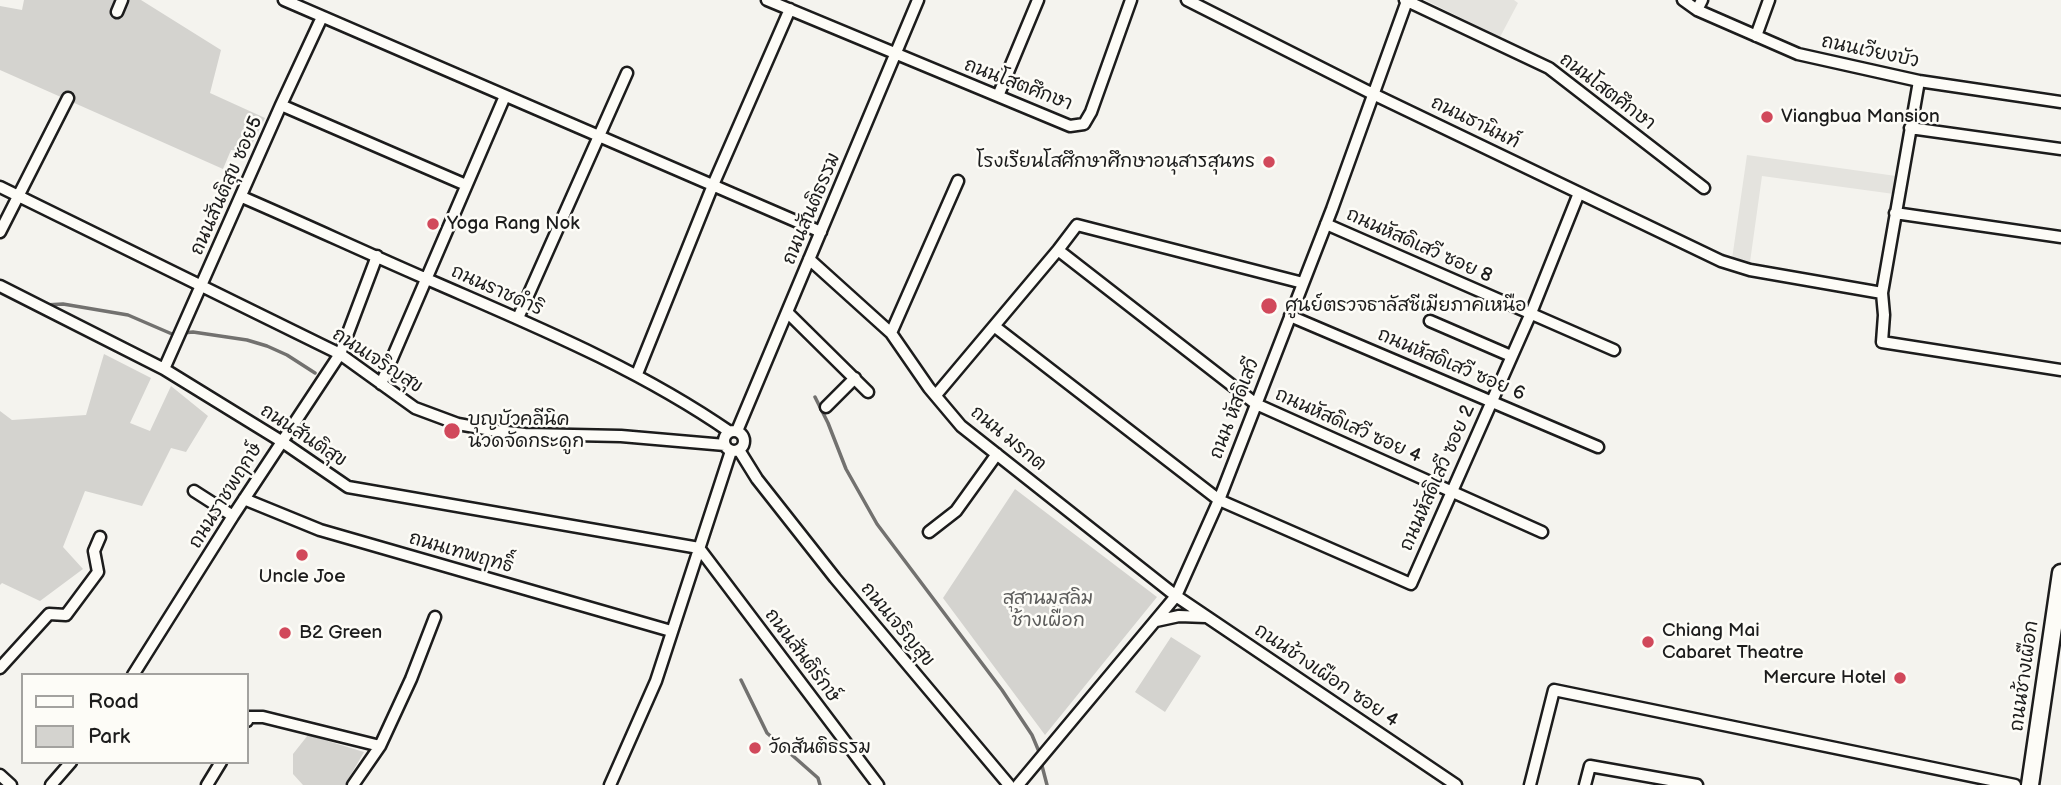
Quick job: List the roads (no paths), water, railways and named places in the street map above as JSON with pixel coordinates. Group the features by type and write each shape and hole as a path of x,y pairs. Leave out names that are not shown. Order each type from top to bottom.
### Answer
{"main road":[{"name":"ถนนช้างเผือก","path":"2029,785 2054,671 2061,573"}],"street":[{"path":"117,12 122,0"},
{"path":"284,0 821,232"},
{"name":"ถนนโสตศึกษา","path":"767,0 1070,126 1084,124 1091,112 1131,0"},
{"name":"ถนนสันติธรรม","path":"733,431 787,312 918,0"},
{"path":"998,96 1038,0"},
{"name":"ถนนธานินท์","path":"1187,0 1373,94 1721,261 1750,270 1882,293"},
{"name":"ถนนโสตศึกษา","path":"1406,0 1549,68 1704,188"},
{"name":"ถนน หัสดิเสวี","path":"1018,785 1176,596 1219,499 1326,224 1406,0"},
{"name":"ถนนเวียงบัว","path":"1683,0 1700,5 1756,36 1798,54 1919,81 2061,102"},
{"path":"1756,36 1769,0"},
{"path":"637,374 713,186 790,9"},
{"name":"ถนนสันติสุข ซอย5","path":"164,369 322,17"},
{"path":"518,318 627,73"},
{"path":"1919,81 1882,293 1882,342 2061,370"},
{"path":"381,384 505,96"},
{"path":"0,232 68,98"},
{"path":"281,105 466,185"},
{"path":"1910,128 2061,149"},
{"path":"891,333 958,181"},
{"name":"ถนนเจริญสุข","path":"0,187 340,354 415,408 458,424 496,431 621,436 732,449 835,578 1009,785"},
{"name":"ถนนหัสดิเสวี ซอย 2","path":"1219,499 1411,584 1531,313 1580,193"},
{"name":"ถนนราชดำริ","path":"242,197 518,318 637,374 733,431"},
{"path":"1895,214 2061,237"},
{"name":"ถนนหัสดิเสวี ซอย 8","path":"1326,224 1614,349"},
{"path":"936,395 1077,225 1303,283"},
{"name":"ถนนหัสดิเสวี ซอย 4","path":"1058,250 1256,404 1542,532"},
{"name":"ถนนราชพฤกษ์","path":"134,673 281,441 340,354 377,257"},
{"name":"ถนน มรกต","path":"809,259 891,333 961,426 1176,596"},
{"name":"ถนนสันติสุข","path":"0,286 164,369 348,486 699,548"},
{"path":"787,312 867,392"},
{"name":"ถนนหัสดิเสวี ซอย 6","path":"1290,316 1598,447"},
{"path":"1430,321 1511,356"},
{"path":"994,326 1219,499"},
{"path":"826,407 855,378"},
{"path":"733,431 741,433 744,440 742,447 732,449 724,438 733,431"},
{"path":"610,785 656,681 732,449"},
{"path":"929,532 956,511 997,454"},
{"path":"194,491 233,516"},
{"name":"ถนนเทพฤทธิ์","path":"244,499 320,530 671,631"},
{"path":"0,668 49,614 66,615 99,572 94,551 100,537"},
{"name":"ถนนสันติรักษ์","path":"699,548 878,785"},
{"name":"ถนนช้างเผือก ซอย 4","path":"1176,596 1362,720 1440,780 1456,785"},
{"path":"1154,622 1179,616 1207,617"},
{"path":"353,785 380,747 435,617"},
{"path":"1529,783 1555,690 2015,785"},
{"path":"248,720 263,717 380,747"},
{"path":"51,785 69,764"},
{"path":"207,785 220,764"},
{"path":"1585,785 1590,766 1697,785"},
{"path":"0,775 11,785"}],"waterway":[{"path":"45,305 63,304 128,315 172,334 193,332 247,340 287,355 315,373"},
{"path":"815,397 846,469 877,524 1002,690 1032,735 1040,754"},
{"path":"741,680 767,733 818,778 820,785"},
{"path":"1041,762 1047,785"}],"place":[{"name":"Viangbua Mansion","path":"1767,117"},
{"name":"โรงเรียนโสศึกษาศึกษาอนุสารสุนทร","path":"1269,162"},
{"name":"Yoga Rang Nok","path":"433,224"},
{"name":"ศูนย์ตรวจธาลัสซีเมียภาคเหนือ","path":"1269,306"},
{"name":"บุญบัวคลีนิค นวดจัดกระดูก","path":"452,431"},
{"name":"Uncle Joe","path":"302,555"},
{"name":"B2 Green","path":"285,633"},
{"name":"Chiang Mai Cabaret Theatre","path":"1648,642"},
{"name":"Mercure Hotel","path":"1900,678"},
{"name":"วัดสันติธรรม","path":"755,748"}],"park label":[{"name":"สุสานมุสลิม ช้างเผือก","path":"1048,610"}]}
